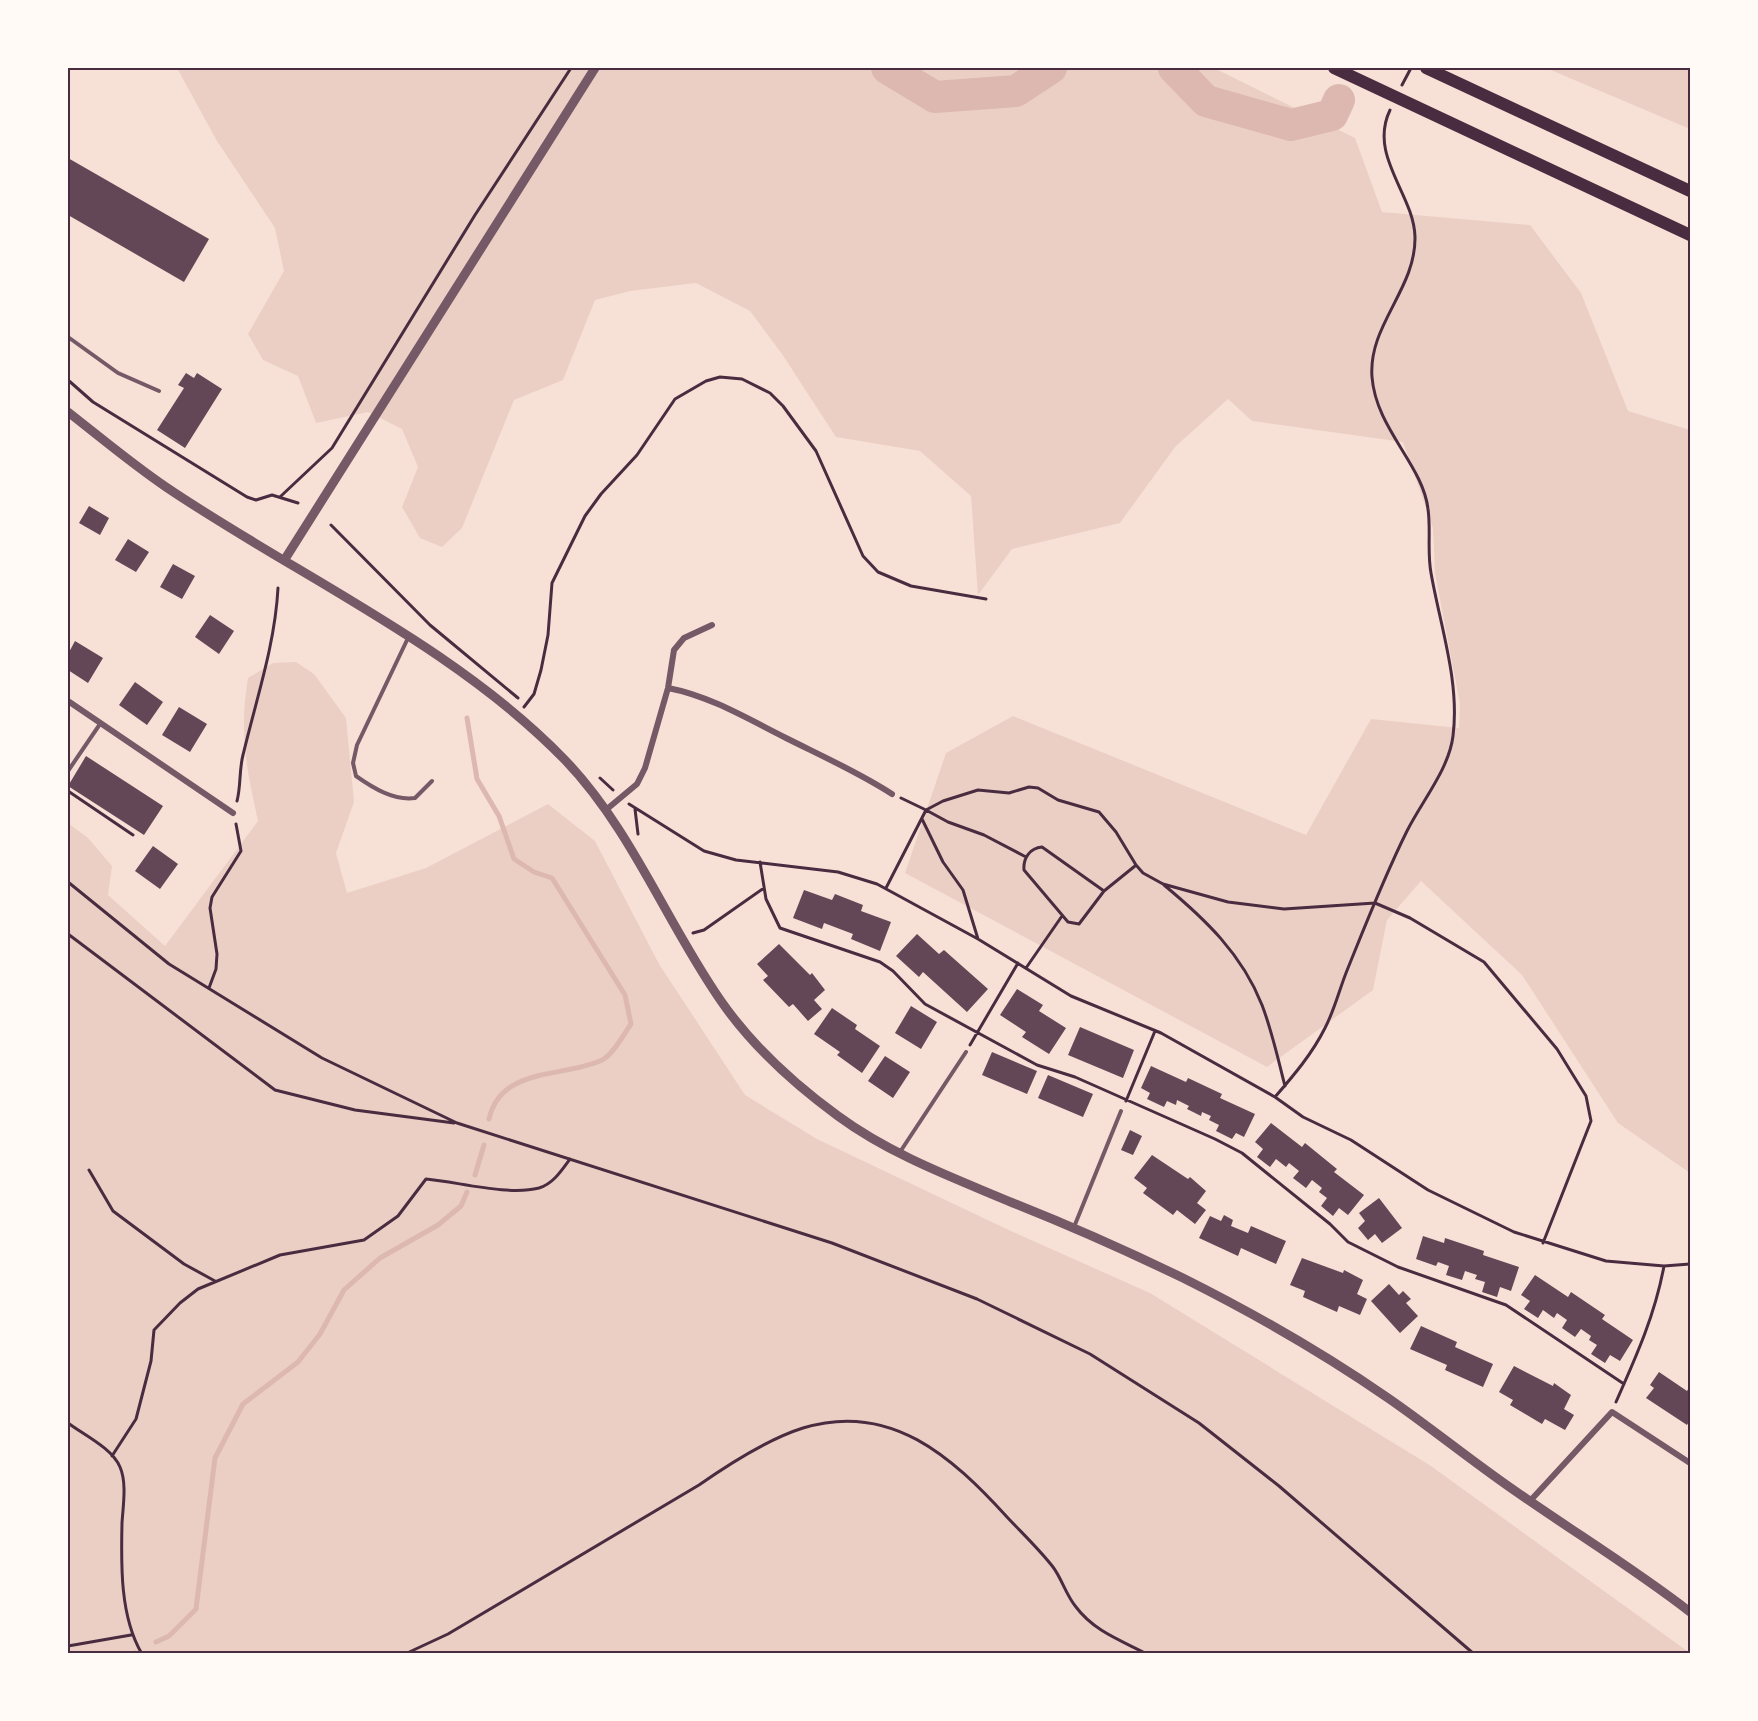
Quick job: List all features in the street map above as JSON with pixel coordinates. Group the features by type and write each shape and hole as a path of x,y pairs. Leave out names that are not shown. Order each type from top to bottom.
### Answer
{"highway":[{"path":"1334,68 1690,235"},
{"path":"1426,68 1690,191"}],"street":[{"path":"285,559 595,68"},
{"path":"68,412 165,487 285,559 408,638 516,714 565,760 607,809 683,939 731,1014 783,1072 843,1120 899,1153 1074,1228 1185,1279 1294,1339 1383,1394 1530,1501 1690,1612"},
{"path":"607,809 637,784 645,768 668,688 674,650 684,638 712,625"},
{"path":"668,688 690,692 724,707 858,772 892,794"},
{"path":"68,701 233,813"},
{"path":"1530,1501 1612,1412 1690,1463"}],"lane":[{"path":"68,337 118,373 159,392"},
{"path":"408,638 357,745 353,763 356,776 375,789 406,799 415,798 432,781"},
{"path":"68,771 100,724"},
{"path":"899,1153 966,1052"},
{"path":"1074,1228 1121,1111"}],"path":[{"path":"281,496 332,448 475,215 571,68"},
{"path":"1401,87 1411,68"},
{"path":"1275,1097 1304,1064 1326,1028 1375,903 1407,832 1440,772 1453,739 1456,705 1430,569 1428,507 1421,485 1381,414 1372,379 1372,357 1384,324 1408,280 1415,254 1415,232 1390,165 1384,140 1385,125 1392,106"},
{"path":"516,714 534,694 548,634 552,583 585,516 601,494 637,455 675,399 706,381 720,377 742,378 770,393 783,406 816,451 863,556 878,572 911,586 986,599"},
{"path":"68,380 93,402 248,497 256,500 272,495 298,502"},
{"path":"331,525 430,625 533,711"},
{"path":"209,988 216,969 218,954 210,908 212,897 241,851 233,813 249,732 262,687 277,607 278,588"},
{"path":"594,772 621,798 704,851 736,860 838,872 886,888 978,939 1071,996 1155,1031 1275,1097 1303,1117 1351,1140 1428,1190 1478,1216 1543,1243 1606,1261 1664,1266 1690,1264"},
{"path":"886,888 926,810 943,801 978,790 1009,793 1029,787 1038,788 1058,800 1099,812 1116,832 1136,866 1203,916 1233,951 1262,1005 1285,1086"},
{"path":"68,791 133,835"},
{"path":"892,794 948,822 984,835 1026,857"},
{"path":"922,819 943,862 963,890 978,939"},
{"path":"1104,891 1042,847 1034,848 1023,862 1024,870 1062,916 1068,922 1079,924 1104,891 1136,866"},
{"path":"760,862 766,899 780,928 879,962 893,971 925,1004 1037,1065 1127,1100 1242,1153 1330,1224 1348,1242 1366,1253 1398,1267 1506,1305 1624,1384"},
{"path":"68,882 169,964 322,1058 457,1123 832,1243 977,1299 1090,1354 1199,1423 1279,1486 1474,1653"},
{"path":"1163,884 1228,902 1284,909 1366,901 1375,903 1410,918 1484,962 1557,1049 1586,1096 1591,1121 1543,1243"},
{"path":"683,939 704,930 764,888"},
{"path":"1026,968 1062,916"},
{"path":"68,934 275,1090 355,1110 457,1123"},
{"path":"966,1052 1018,963"},
{"path":"1121,1111 1155,1031"},
{"path":"112,1456 136,1419 151,1361 154,1330 180,1303 198,1289 280,1255 364,1240 398,1216 426,1179 508,1189 540,1188 558,1176 570,1160"},
{"path":"89,1170 113,1210 184,1264 215,1281"},
{"path":"1612,1412 1643,1345 1658,1298 1664,1266"},
{"path":"405,1653 448,1634 699,1485 734,1461 803,1428 839,1422 883,1424 929,1445 968,1475 1054,1568 1075,1606 1095,1628 1147,1653"},
{"path":"68,1423 112,1456 121,1468 123,1580 132,1635 142,1653"},
{"path":"68,1646 132,1635"}],"shaded area":[{"path":"177,68 1214,68 1355,138 1382,212 1530,225 1581,293 1628,411 1690,430 1690,1173 1618,1123 1522,975 1421,881 1387,920 1373,990 1267,1067 905,873 946,753 1013,716 1306,835 1371,719 1459,728 1460,704 1435,573 1433,528 1403,442 1252,421 1228,399 1175,447 1120,523 1012,549 978,595 971,496 920,451 836,437 782,354 750,311 696,283 630,291 595,300 563,380 514,400 462,528 442,547 420,538 402,507 418,467 402,429 368,412 316,423 298,376 263,360 248,334 284,271 275,228 217,141"},
{"path":"1546,68 1690,68 1690,129"},
{"path":"296,662 314,674 346,718 354,802 336,853 347,893 426,868 548,804 595,841 659,964 745,1095 817,1139 1013,1232 1150,1293 1431,1466 1690,1653 68,1653 68,823 88,838 112,866 108,895 165,946 258,821 245,750 244,716 248,678 273,663"}],"building":[{"path":"68,158 209,239 184,282 68,215"},
{"path":"186,373 194,378 197,373 222,389 185,448 157,430 184,388 178,385"},
{"path":"89,506 109,518 100,535 79,523"},
{"path":"128,539 149,552 136,572 115,560"},
{"path":"173,564 195,576 182,599 160,587"},
{"path":"210,615 234,631 219,654 195,637"},
{"path":"75,641 103,658 88,683 68,670 68,654"},
{"path":"135,682 163,702 147,725 119,705"},
{"path":"179,707 207,724 190,752 162,735"},
{"path":"86,756 163,806 144,835 68,786"},
{"path":"153,846 178,864 160,889 135,871"},
{"path":"804,890 832,900 835,894 863,905 861,911 891,922 880,951 851,939 853,934 824,923 822,929 793,918"},
{"path":"917,934 939,954 944,950 988,989 967,1012 923,972 919,977 896,956"},
{"path":"779,944 810,975 812,973 825,990 814,1000 822,1009 808,1021 793,1004 789,1007 763,980 768,976 757,964"},
{"path":"1017,989 1043,1005 1039,1011 1066,1028 1049,1054 1022,1037 1026,1032 1000,1015"},
{"path":"911,1006 937,1022 921,1049 895,1033"},
{"path":"832,1008 857,1025 855,1029 880,1046 862,1073 837,1055 840,1052 814,1034"},
{"path":"1080,1027 1134,1050 1123,1078 1068,1055"},
{"path":"992,1052 1037,1071 1027,1094 982,1075"},
{"path":"885,1056 910,1072 893,1098 868,1081"},
{"path":"1151,1066 1186,1082 1188,1078 1222,1094 1220,1098 1255,1114 1244,1137 1236,1133 1232,1139 1216,1131 1219,1125 1209,1120 1211,1116 1202,1112 1201,1116 1187,1109 1189,1106 1177,1100 1176,1105 1167,1101 1164,1107 1147,1099 1150,1093 1141,1088"},
{"path":"1048,1075 1093,1094 1083,1117 1038,1098"},
{"path":"1271,1123 1302,1147 1305,1143 1337,1169 1334,1172 1364,1195 1348,1215 1339,1208 1333,1216 1321,1206 1327,1198 1319,1192 1322,1188 1312,1180 1306,1188 1293,1178 1299,1171 1289,1163 1286,1167 1276,1159 1270,1167 1257,1157 1263,1149 1255,1142"},
{"path":"1130,1130 1142,1136 1133,1155 1121,1150"},
{"path":"1152,1155 1188,1179 1190,1177 1206,1191 1197,1203 1206,1210 1195,1224 1177,1210 1173,1215 1143,1193 1147,1188 1134,1178"},
{"path":"1379,1198 1402,1228 1382,1243 1375,1234 1368,1240 1358,1228 1365,1221 1359,1213"},
{"path":"1224,1215 1233,1220 1231,1226 1248,1233 1251,1226 1286,1241 1276,1264 1241,1248 1238,1256 1199,1238 1210,1216 1221,1221"},
{"path":"1423,1236 1444,1243 1445,1238 1484,1251 1483,1255 1519,1267 1511,1291 1500,1287 1497,1297 1482,1292 1485,1282 1475,1279 1477,1275 1465,1271 1462,1280 1446,1275 1449,1266 1438,1262 1436,1266 1416,1259"},
{"path":"1302,1258 1343,1273 1344,1270 1363,1280 1357,1294 1367,1299 1360,1315 1339,1306 1337,1312 1303,1297 1305,1291 1290,1285"},
{"path":"1535,1275 1568,1297 1571,1292 1605,1315 1602,1319 1633,1340 1620,1361 1610,1355 1605,1363 1591,1354 1597,1345 1589,1340 1591,1336 1581,1329 1575,1337 1562,1328 1567,1320 1557,1313 1554,1318 1543,1310 1538,1318 1524,1309 1530,1301 1521,1295"},
{"path":"1389,1284 1399,1295 1403,1291 1411,1299 1406,1303 1418,1316 1400,1333 1371,1301"},
{"path":"1421,1326 1457,1342 1455,1347 1493,1364 1483,1387 1445,1370 1447,1365 1410,1349"},
{"path":"1514,1366 1553,1386 1554,1383 1571,1395 1564,1409 1574,1415 1565,1430 1545,1419 1542,1424 1510,1405 1513,1400 1499,1392"},
{"path":"1659,1372 1687,1391 1690,1386 1690,1420 1687,1425 1646,1398 1654,1388 1650,1385"}],"waterway":[{"path":"887,68 935,97 1016,91 1051,68"},
{"path":"1174,68 1206,101 1291,125 1332,115 1339,100"},
{"path":"467,718 477,779 499,816 514,859 534,872 552,878 625,995 631,1024 614,1049 602,1060 587,1066 536,1076 506,1090 496,1102 489,1119"},
{"path":"475,1175 484,1145"},
{"path":"156,1642 169,1636 196,1609 215,1458 243,1404 298,1362 320,1334 344,1290 380,1258 438,1225 461,1206 467,1192"}]}
